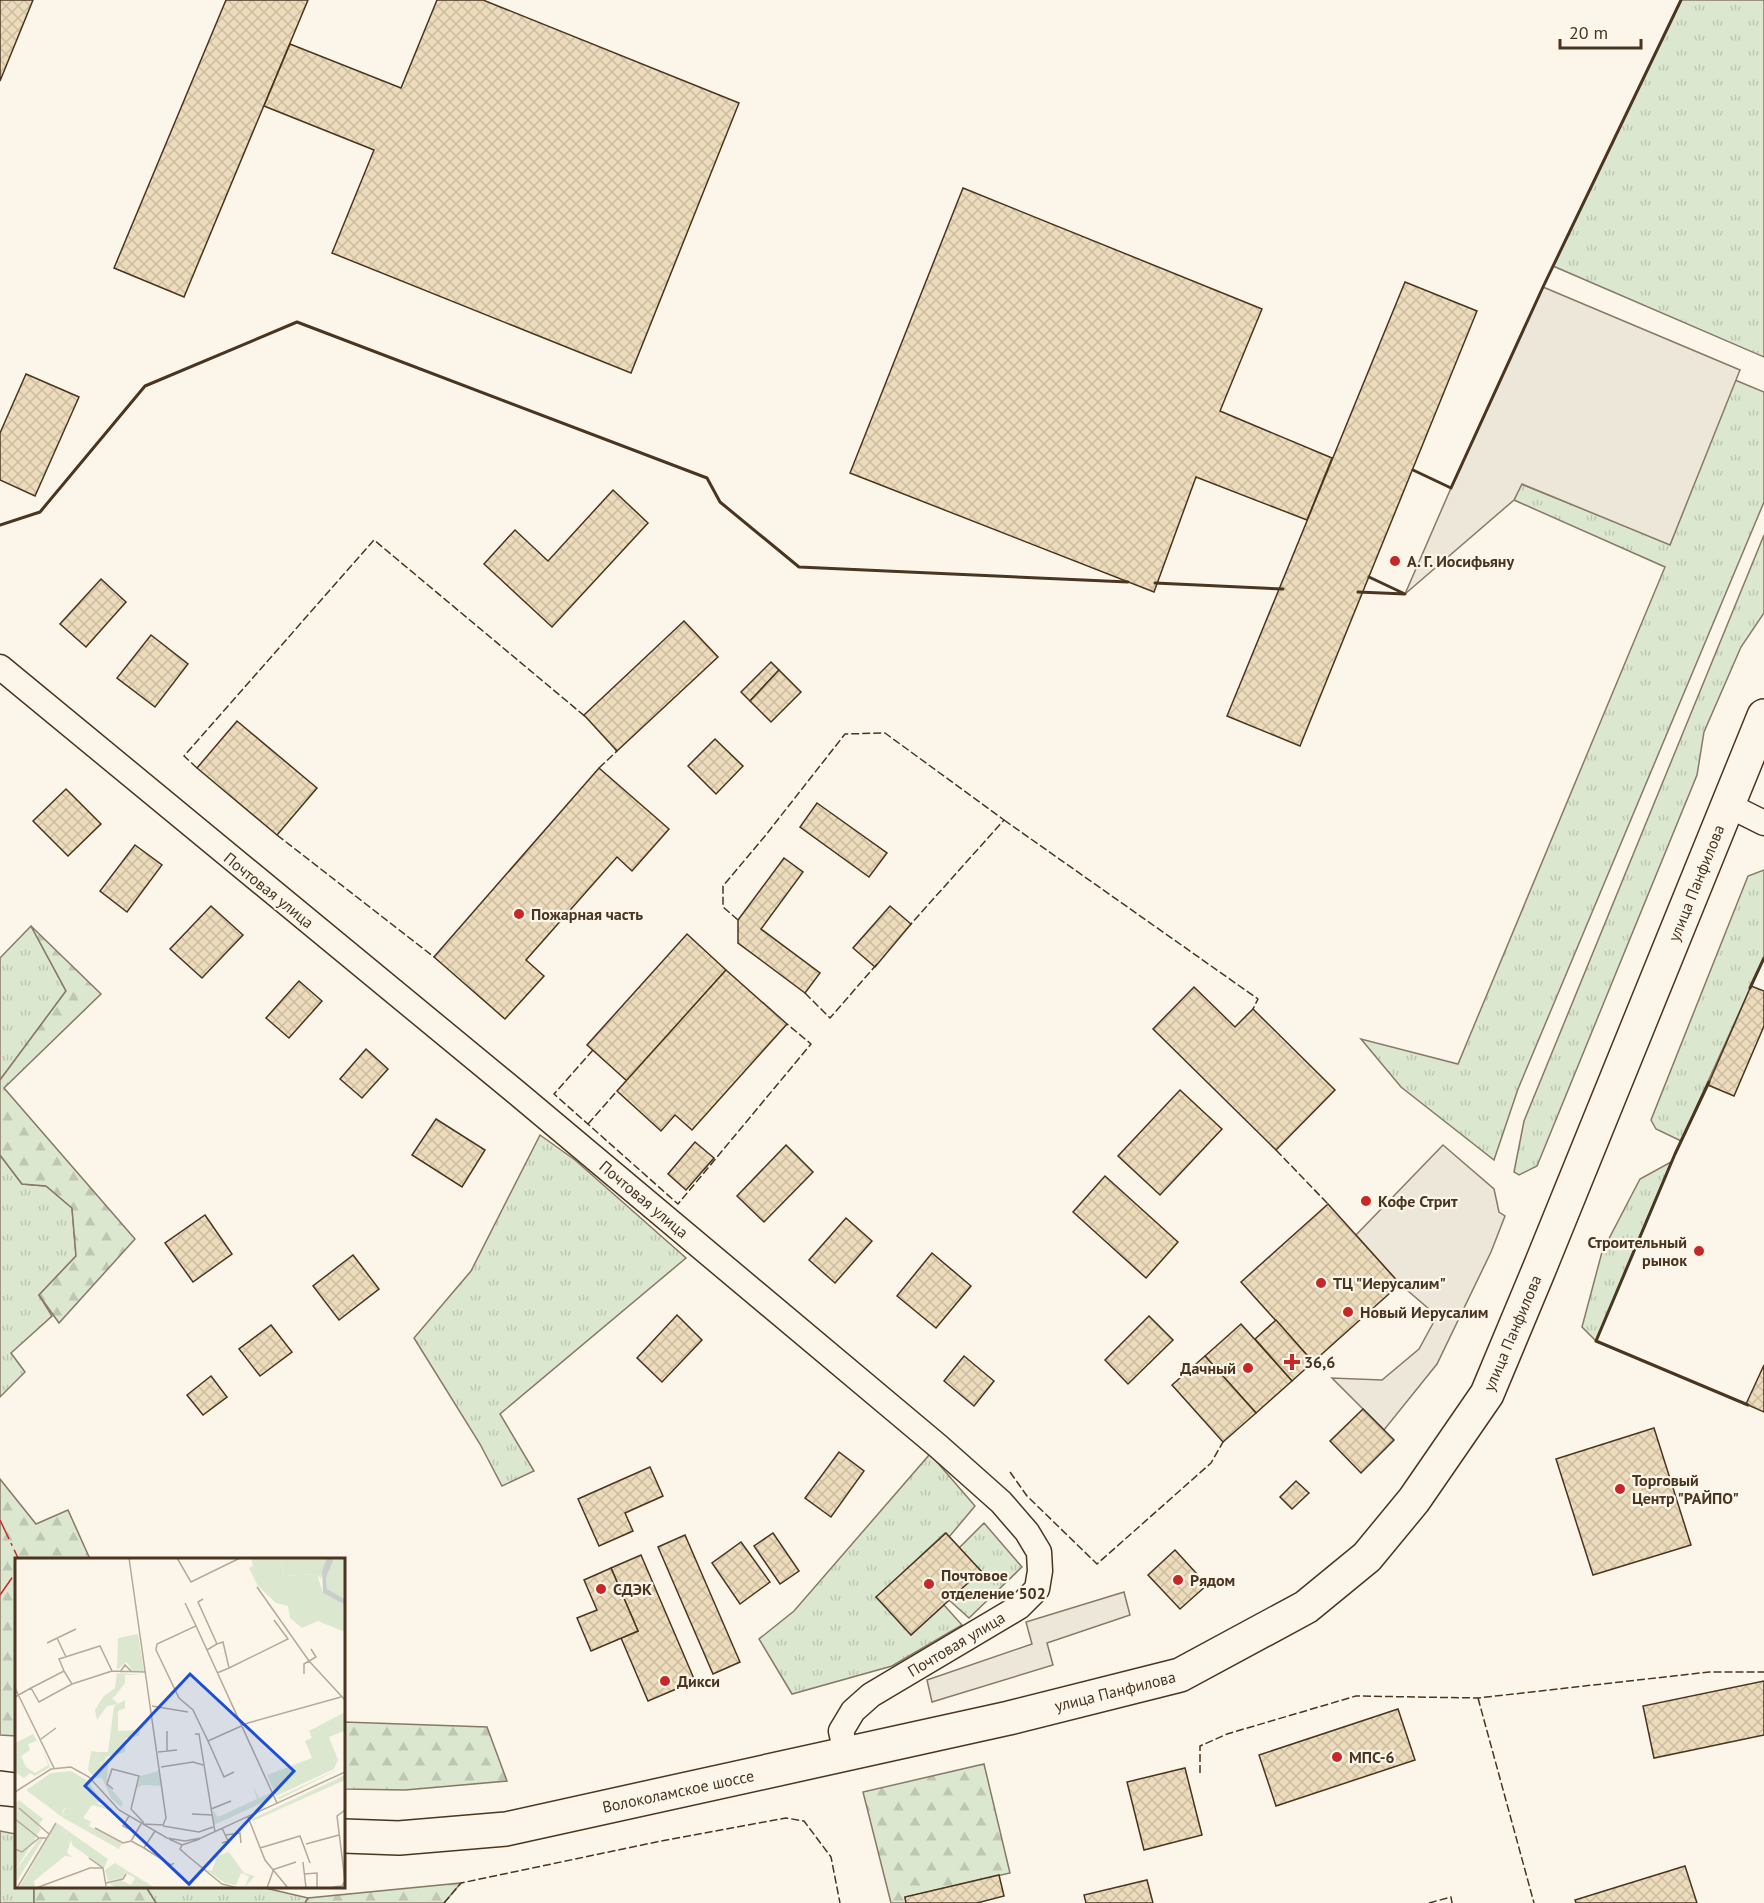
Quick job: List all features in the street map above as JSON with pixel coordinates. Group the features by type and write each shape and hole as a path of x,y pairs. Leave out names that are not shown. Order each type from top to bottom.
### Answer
{"main road":[{"name":"улица Панфилова","path":"1009,1718 1180,1675 1306,1607 1367,1557 1414,1500 1486,1394 1538,1272 1764,716"},
{"name":"Волоколамское шоссе","path":"345,1836 399,1838 506,1829 1009,1718"},
{"path":"0,1788 15,1790"}],"street":[{"name":"Почтовая улица","path":"0,667 517,1093 920,1430 1001,1502 1027,1532 1039,1552 1040,1571 1036,1589 1019,1607 871,1695 853,1711 841,1731 846,1753"},
{"path":"1728,805 1764,823"}],"green space":[{"path":"1681,0 1764,0 1764,357 1553,266"},
{"path":"1735,380 1764,392 1764,502 1518,1089 1494,1160 1401,1087 1361,1039 1458,1064 1665,567 1514,500 1521,484 1670,544"},
{"path":"1764,535 1764,613 1741,647 1704,732 1697,775 1537,1166 1519,1175 1514,1172 1524,1121"},
{"path":"1764,870 1764,958 1681,1141 1656,1129 1651,1120 1748,876"},
{"path":"31,926 66,991 0,1080 0,958"},
{"path":"31,926 101,994 4,1088 135,1239 59,1323 39,1295 76,1256 72,1208 46,1186 22,1184 0,1155 0,1080 66,991"},
{"path":"540,1135 575,1160 686,1258 500,1414 534,1471 502,1486 480,1444 414,1338 471,1271"},
{"path":"0,1155 22,1184 46,1186 72,1208 76,1256 39,1295 52,1316 11,1353 25,1372 0,1397"},
{"path":"1671,1162 1596,1341 1582,1327 1602,1252 1640,1179"},
{"path":"930,1454 975,1506 949,1537 945,1533 877,1597 911,1635 944,1605 962,1625 892,1666 792,1694 759,1639 794,1611"},
{"path":"0,1479 36,1524 68,1510 90,1558 15,1558 15,1736 0,1735"},
{"path":"984,1523 1022,1567 969,1618 949,1600 981,1571 959,1548"},
{"path":"345,1722 487,1727 507,1781 405,1790 345,1789"},
{"path":"984,1764 1010,1873 905,1897 906,1903 891,1903 863,1792"},
{"path":"0,1831 15,1834 15,1888 34,1888 34,1903 0,1903"},
{"path":"461,1883 444,1903 305,1903 308,1898"},
{"path":"34,1888 147,1888 156,1903 34,1903"},
{"path":"147,1888 265,1888 308,1898 305,1903 156,1903"}],"shaded area":[{"path":"1543,287 1740,370 1670,545 1522,484 1514,500 1405,594 1451,488"},
{"path":"1443,1145 1494,1189 1499,1212 1505,1216 1491,1252 1437,1364 1384,1430 1332,1378 1382,1380 1419,1349 1437,1316 1400,1284 1356,1235"},
{"path":"1124,1592 1130,1615 1047,1643 1053,1665 932,1702 927,1680 1032,1644 1026,1622"}],"building":[{"path":"0,0 33,0 0,81"},
{"path":"226,0 308,0 184,297 114,268"},
{"path":"437,0 483,0 739,103 631,373 332,253 374,150 264,106 290,44 401,88"},
{"path":"963,188 1262,309 1220,411 1332,458 1307,520 1196,477 1154,592 850,473"},
{"path":"1405,282 1477,311 1300,746 1227,716"},
{"path":"26,374 79,397 35,496 0,480 0,433"},
{"path":"613,490 648,523 552,627 484,564 515,530 548,561"},
{"path":"101,579 126,602 86,647 60,624"},
{"path":"684,621 718,657 617,751 584,715"},
{"path":"151,635 188,664 155,707 117,678"},
{"path":"771,662 779,670 750,701 741,692"},
{"path":"779,670 801,692 771,722 750,701"},
{"path":"237,721 317,788 277,835 197,768"},
{"path":"715,739 743,766 716,794 688,766"},
{"name":"Пожарная часть","path":"599,768 669,829 632,871 617,857 526,960 544,976 505,1019 434,957"},
{"path":"66,789 101,824 68,856 33,821"},
{"path":"817,803 887,853 869,877 800,827"},
{"path":"135,845 162,865 127,912 100,891"},
{"path":"784,858 803,872 761,929 820,973 805,993 738,943 738,920"},
{"path":"211,906 243,935 202,978 170,949"},
{"path":"890,906 911,924 875,967 853,948"},
{"path":"687,934 726,970 627,1081 587,1045"},
{"path":"726,970 787,1024 692,1130 675,1115 661,1131 617,1091"},
{"path":"299,981 322,1001 289,1038 266,1018"},
{"path":"1751,986 1764,991 1764,1026 1734,1096 1708,1085"},
{"path":"1194,987 1235,1027 1253,1009 1335,1090 1276,1150 1153,1029"},
{"path":"366,1049 388,1069 362,1098 340,1079"},
{"path":"1180,1090 1222,1129 1160,1195 1118,1156"},
{"path":"436,1119 485,1150 462,1187 412,1155"},
{"path":"695,1142 714,1158 686,1190 668,1174"},
{"path":"786,1145 813,1172 764,1222 737,1196"},
{"path":"1105,1176 1178,1242 1146,1278 1073,1212"},
{"name":"ТЦ \"Иерусалим\"","path":"1328,1204 1400,1284 1313,1362 1241,1282"},
{"path":"205,1215 232,1254 193,1282 165,1243"},
{"path":"846,1218 872,1241 835,1283 809,1260"},
{"path":"932,1253 971,1286 936,1328 897,1296"},
{"path":"353,1255 379,1289 339,1320 313,1286"},
{"path":"677,1315 702,1340 662,1382 637,1358"},
{"path":"1149,1316 1173,1340 1128,1384 1105,1360"},
{"path":"1276,1320 1313,1362 1292,1381 1255,1339"},
{"name":"Дачный","path":"1241,1324 1292,1381 1256,1413 1205,1356"},
{"path":"271,1325 292,1352 260,1376 239,1349"},
{"path":"964,1356 994,1381 974,1406 944,1381"},
{"path":"1205,1356 1256,1413 1223,1442 1172,1385"},
{"path":"1764,1365 1764,1412 1746,1404"},
{"path":"211,1376 227,1397 203,1415 187,1395"},
{"path":"1363,1409 1394,1440 1361,1473 1330,1441"},
{"name":"Торговый Центр \"РАЙПО\"","path":"1654,1428 1691,1545 1593,1575 1556,1459"},
{"path":"839,1452 864,1471 831,1517 805,1498"},
{"path":"650,1467 663,1496 625,1513 633,1531 599,1546 578,1499"},
{"path":"1296,1481 1309,1493 1292,1509 1280,1497"},
{"path":"773,1533 799,1571 780,1584 754,1546"},
{"name":"Почтовое отделение 502","path":"946,1533 981,1571 911,1635 876,1597"},
{"path":"685,1535 740,1662 713,1674 658,1547"},
{"path":"741,1542 770,1582 740,1604 712,1563"},
{"name":"Рядом","path":"1175,1550 1207,1585 1180,1609 1148,1575"},
{"path":"641,1555 695,1681 648,1701 621,1638 638,1631 611,1568"},
{"path":"611,1568 638,1631 591,1651 577,1618 597,1610 584,1580"},
{"path":"1764,1681 1764,1735 1654,1758 1643,1706"},
{"name":"МПС-6","path":"1398,1709 1415,1760 1276,1806 1259,1755"},
{"path":"1185,1768 1202,1835 1144,1850 1127,1782"},
{"path":"1685,1866 1697,1903 1576,1903 1575,1900"},
{"path":"999,1875 1004,1896 977,1903 906,1903 905,1897"},
{"path":"1147,1880 1153,1903 1086,1903 1084,1895"}],"fence":[{"path":"197,768 184,756 374,540 587,718"},
{"path":"738,920 723,907 723,886 845,734 885,733 1004,820 910,925"},
{"path":"599,768 617,751 615,749"},
{"path":"1004,820 1258,999 1253,1009"},
{"path":"277,835 434,957"},
{"path":"805,993 830,1018 877,964"},
{"path":"593,1050 554,1094 678,1204 811,1044 787,1024"},
{"path":"588,1124 617,1091"},
{"path":"1276,1150 1328,1204"},
{"path":"1010,1472 1027,1496 1097,1564 1211,1463 1223,1442"},
{"path":"1200,1773 1200,1746 1227,1734 1356,1696 1478,1698 1709,1672 1764,1672"},
{"path":"1478,1698 1534,1903"},
{"path":"444,1903 461,1883 661,1841 786,1818 804,1821 831,1857 840,1903"},
{"path":"1429,1903 1451,1897 1452,1903"}],"wall":[{"path":"1413,470 1451,488 1543,287 1681,0"},
{"path":"0,525 40,512 145,386 297,322 707,478 720,502 799,567 1128,582"},
{"path":"1358,592 1405,594 1369,577"},
{"path":"1155,583 1283,589"},
{"path":"1750,988 1764,958"},
{"path":"1709,1082 1675,1154 1596,1341 1748,1405"}],"power":[{"path":"0,1520 18,1558"},
{"path":"0,1595 15,1573"}],"place":[{"name":"А. Г. Иосифьяну","path":"1395,561"},
{"name":"Пожарная часть","path":"519,914"},
{"name":"Кофе Стрит","path":"1366,1201"},
{"name":"Строительный рынок","path":"1699,1251"},
{"name":"ТЦ \"Иерусалим\"","path":"1321,1283"},
{"name":"Новый Иерусалим","path":"1348,1312"},
{"name":"36,6","path":"1292,1362"},
{"name":"Дачный","path":"1248,1368"},
{"name":"Торговый Центр \"РАЙПО\"","path":"1620,1489"},
{"name":"Рядом","path":"1178,1580"},
{"name":"Почтовое отделение 502","path":"929,1584"},
{"name":"СДЭК","path":"601,1589"},
{"name":"Дикси","path":"665,1681"},
{"name":"МПС-6","path":"1337,1757"}]}
